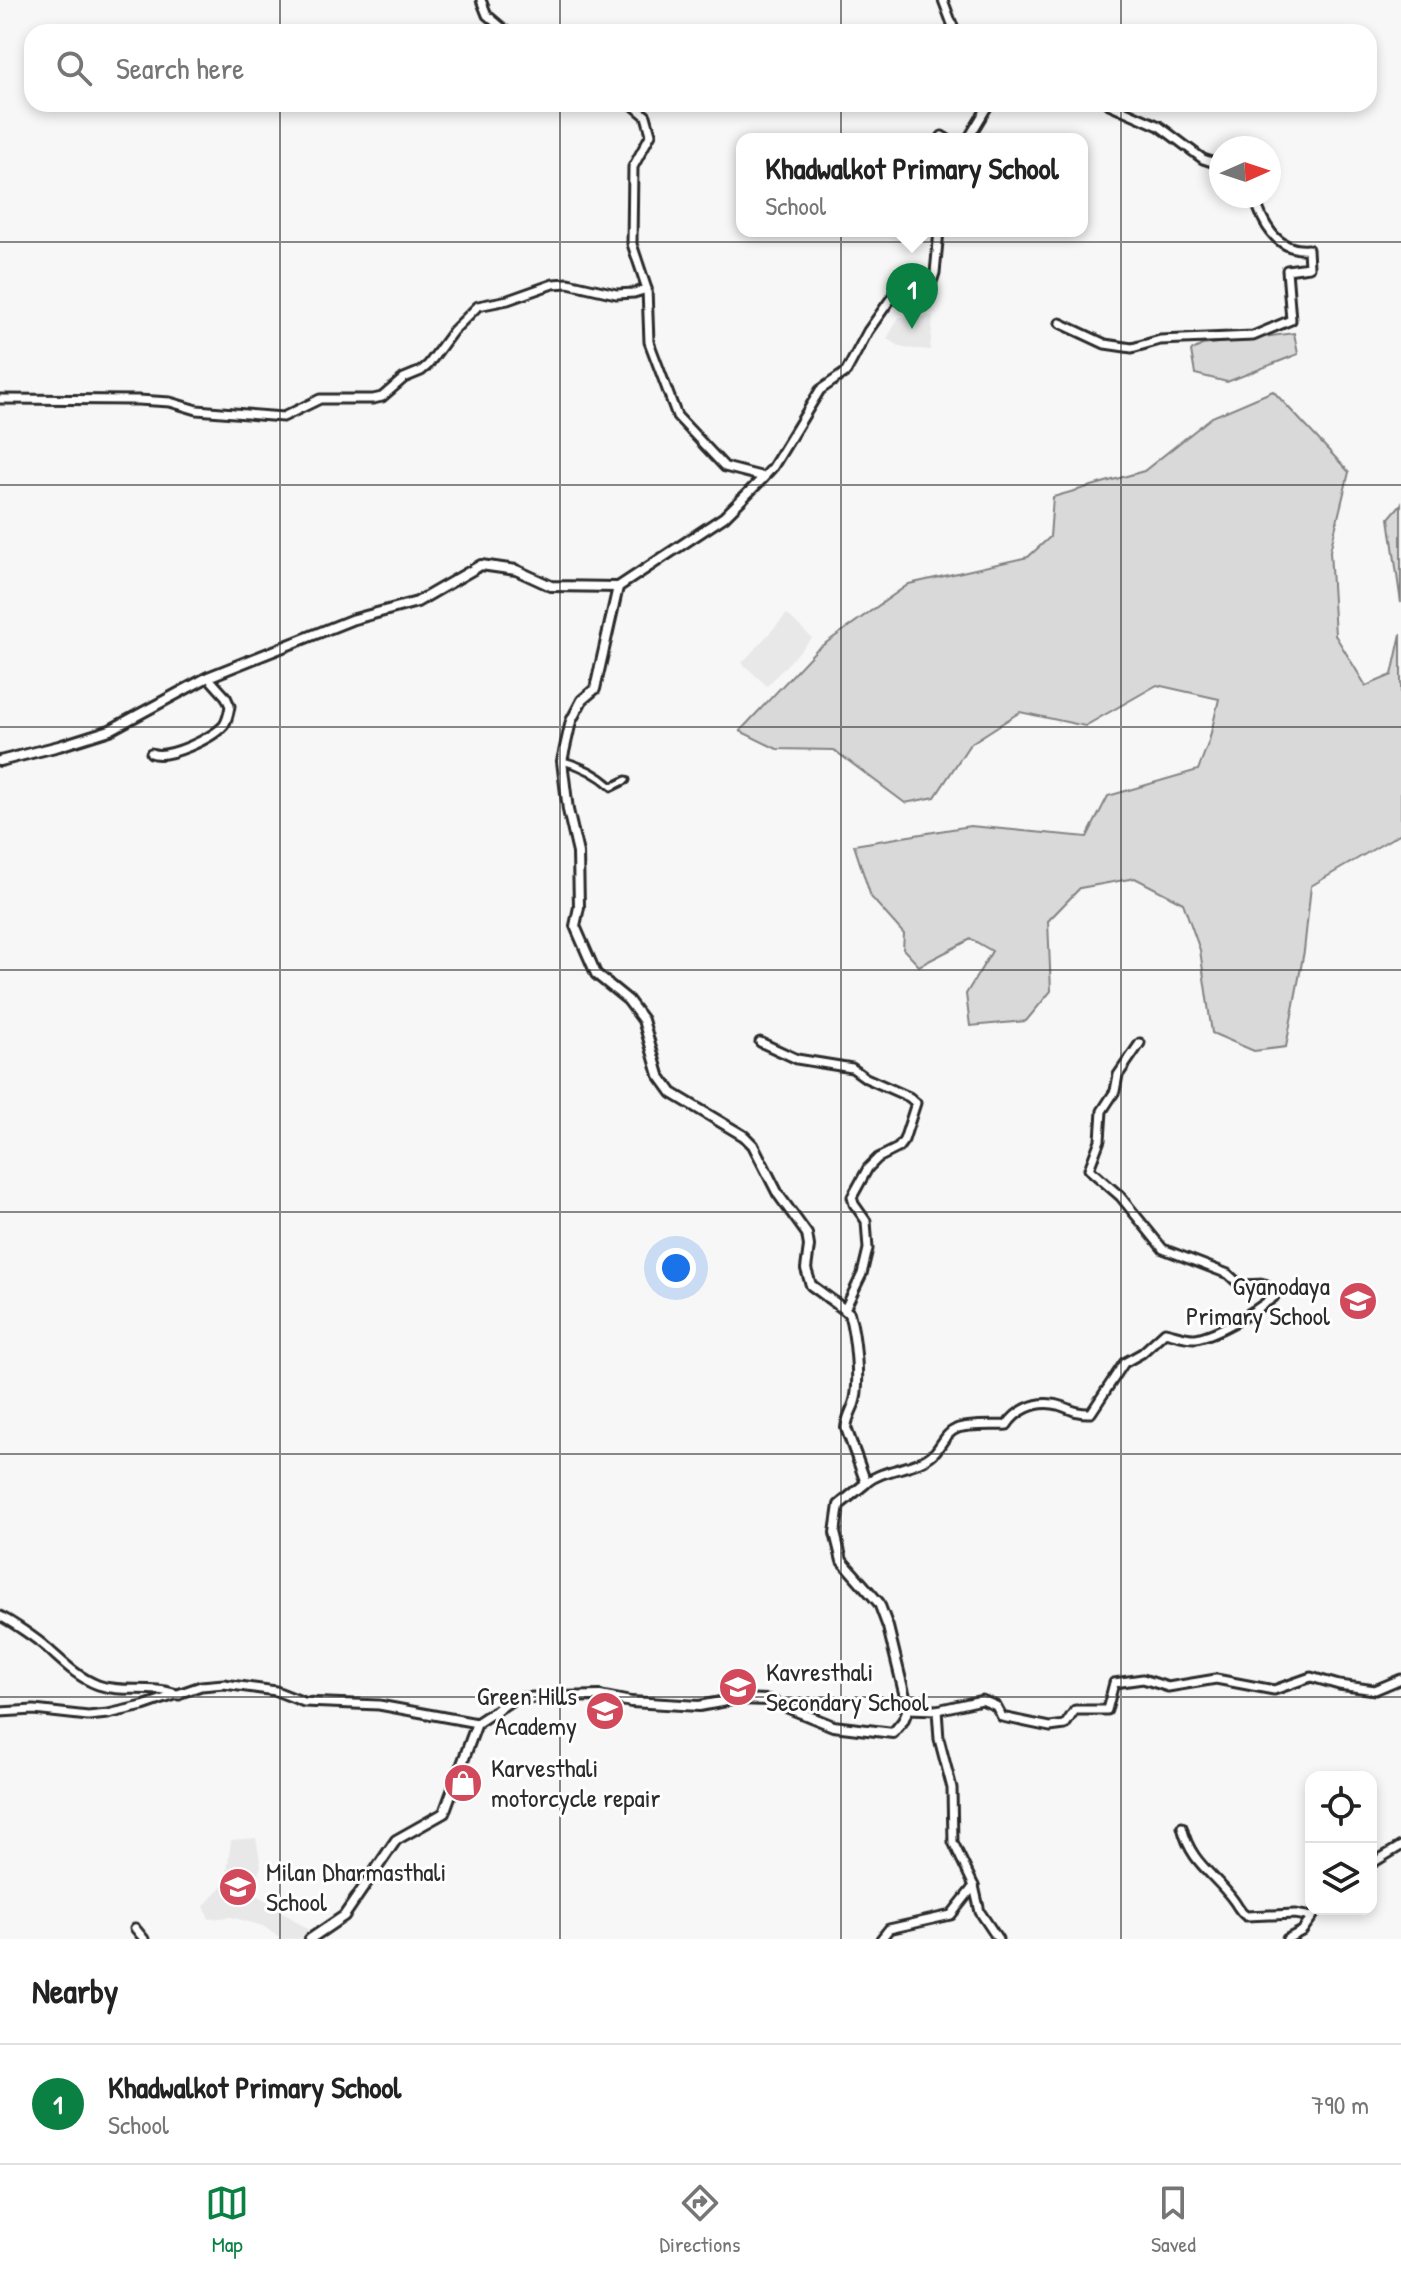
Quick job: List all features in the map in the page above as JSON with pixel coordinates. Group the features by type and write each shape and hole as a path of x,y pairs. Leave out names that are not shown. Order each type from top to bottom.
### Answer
{"street":[{"path":"481,0 487,15 498,24"},
{"path":"943,0 952,24"},
{"path":"641,112 646,116 651,134 633,167 632,244 647,289 649,342 677,416 725,467 764,477"},
{"path":"972,133 984,112"},
{"path":"1127,112 1159,126 1209,161"},
{"path":"1060,323 1105,344 1132,348 1160,340 1253,336 1291,320 1287,270 1309,267 1308,249 1290,247 1268,231 1259,208"},
{"path":"0,761 110,730 208,677 351,620 417,602 481,565 516,570 551,586 618,587 724,517 764,477 795,434 820,390 846,372 868,331 897,290 932,282 938,237"},
{"path":"0,399 170,402 197,410 283,417 320,399 382,397 404,378 428,365 453,331 478,306 508,300 553,284 568,283 616,294 647,289"},
{"path":"618,587 595,689 582,700 571,721 562,761 568,810 578,853 579,907 575,926 596,974 628,1000 643,1020 659,1075 672,1093 744,1136 753,1145 778,1194 807,1234 806,1269 811,1285 849,1313 854,1337 856,1386 854,1404 845,1424 866,1483"},
{"path":"151,753 163,756 202,740 222,727 230,706 208,677"},
{"path":"562,761 583,766 612,787 626,780"},
{"path":"760,1042 797,1059 852,1068 916,1103 904,1140 898,1148 878,1158 868,1168 852,1197 866,1221 868,1249 862,1274 845,1309"},
{"path":"310,1939 344,1916 396,1840 444,1813 477,1723 515,1698 600,1696 631,1702 699,1706 737,1699 769,1700 833,1726 893,1733 908,1709 879,1603 842,1561 835,1533 839,1505 883,1473 903,1468 932,1454 950,1433 961,1427 1007,1425 1012,1416 1026,1408 1053,1404 1077,1414 1091,1413 1124,1363 1142,1353 1165,1332 1193,1338 1205,1335 1247,1317 1274,1297 1265,1284 1240,1285 1228,1274 1163,1249 1120,1196 1089,1169 1100,1140 1102,1111 1115,1091 1118,1075 1140,1043"},
{"path":"0,1616 95,1684 111,1688 169,1690 179,1695"},
{"path":"908,1709 937,1710 982,1700 996,1706 1002,1717 1050,1727 1065,1725 1075,1710 1107,1710 1114,1683 1143,1679 1168,1687 1216,1679 1274,1690 1311,1677 1375,1690 1401,1679"},
{"path":"0,1712 34,1710 88,1716 143,1706 201,1686 224,1684 276,1691 304,1702 379,1705 477,1723"},
{"path":"937,1710 939,1739 952,1788 953,1842 974,1886 980,1912 998,1939"},
{"path":"1182,1827 1186,1843 1197,1861 1242,1914 1312,1917 1302,1931 1287,1939"},
{"path":"1377,1860 1401,1846"},
{"path":"881,1939 889,1929 951,1915 974,1886"},
{"path":"135,1928 144,1939"}],"shaded area":[{"path":"933,316 930,350 903,348 887,339 899,317"},
{"path":"1294,333 1298,354 1227,382 1195,374 1191,351 1202,345"},
{"path":"1273,391 1349,472 1330,551 1335,635 1366,686 1392,675 1401,634 1401,833 1311,886 1304,951 1286,1047 1254,1051 1212,1033 1200,950 1183,903 1135,878 1080,888 1048,921 1051,991 1026,1021 970,1026 966,994 992,951 971,939 919,966 903,949 904,934 871,897 854,845 970,826 1087,837 1108,796 1198,770 1219,699 1157,685 1085,726 1020,712 970,744 935,797 905,803 834,750 777,749 740,731 816,650 909,584 1028,557 1050,537 1053,497 1144,471 1212,417"},
{"path":"1401,504 1401,603 1389,518"},
{"path":"787,614 812,638 767,686 742,663"},
{"name":"Gyanodaya Primary School","path":"1361,1283 1375,1298 1356,1319 1340,1303"},
{"name":"Kavresthali Secondary School","path":"747,1677 748,1696 729,1698 728,1678"},
{"name":"Milan Dharmasthali School","path":"256,1838 261,1866 253,1892 312,1932 303,1939 281,1939 263,1926 231,1917 209,1919 204,1906 226,1881 231,1840"}],"place":[{"name":"Khadwalkot Primary School","path":"912,329"},
{"name":"Gyanodaya Primary School","path":"1358,1301"},
{"name":"Kavresthali Secondary School","path":"738,1687"},
{"name":"Green Hills Academy","path":"605,1711"},
{"name":"Karvesthali motorcycle repair","path":"463,1783"},
{"name":"Milan Dharmasthali School","path":"238,1887"}]}
